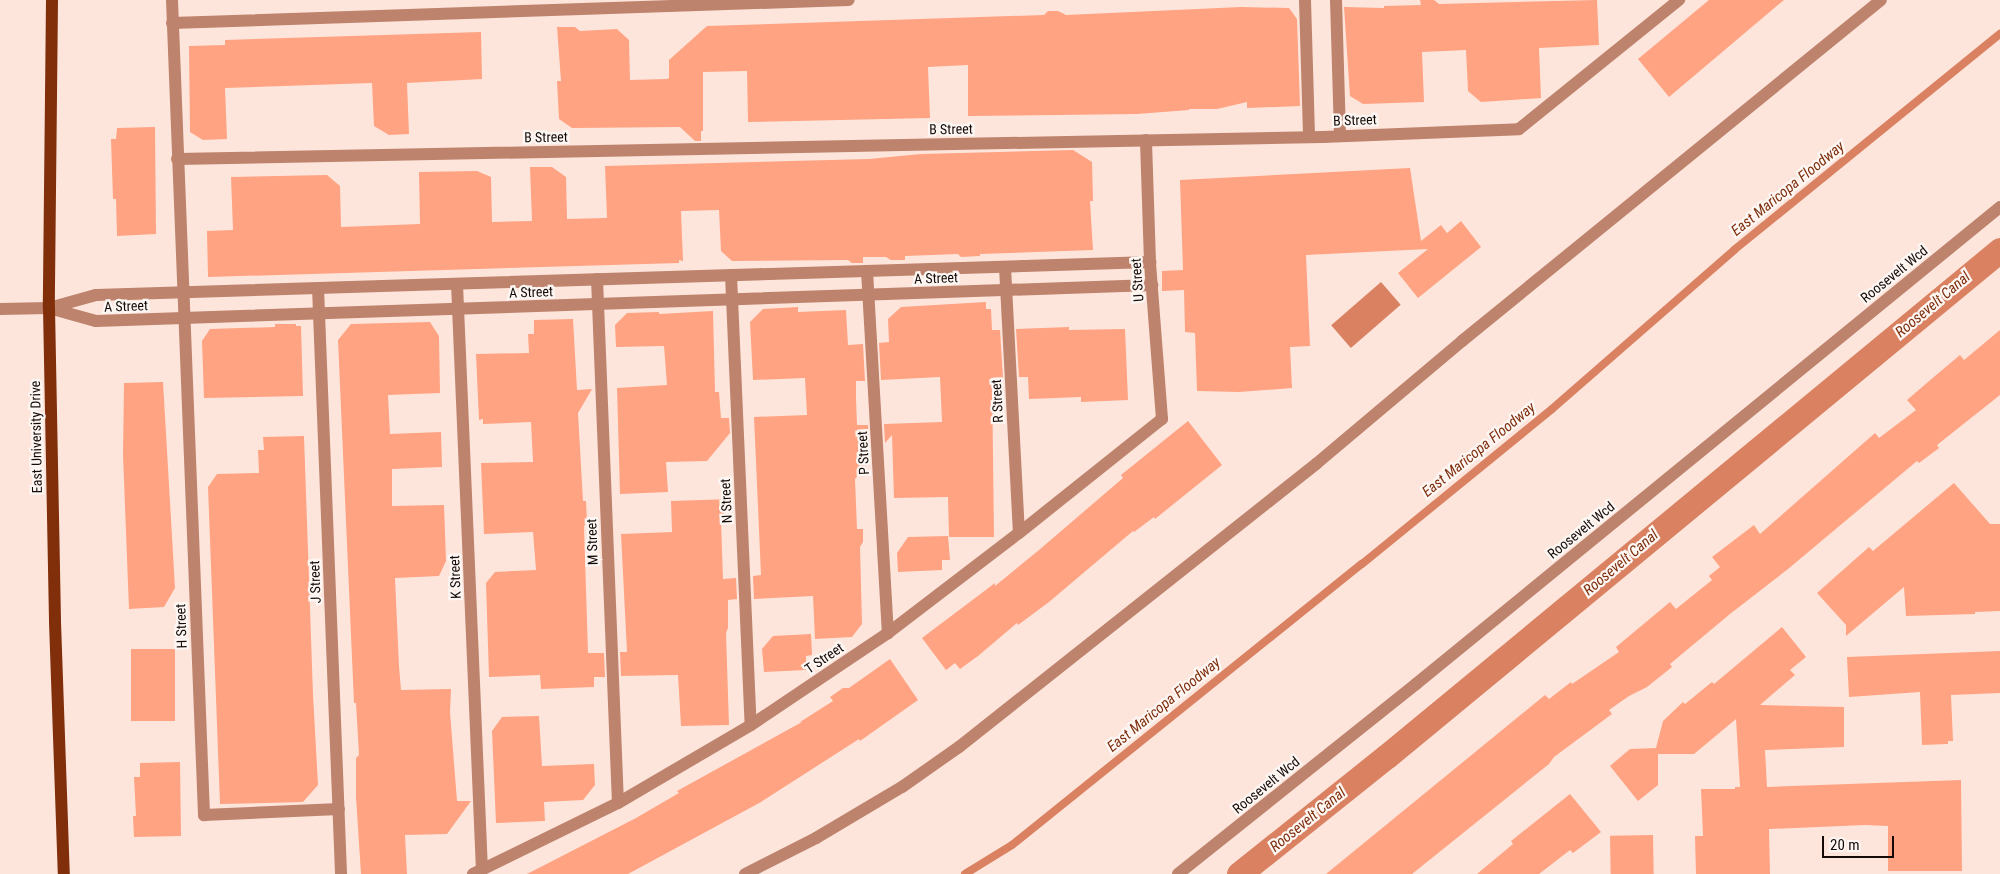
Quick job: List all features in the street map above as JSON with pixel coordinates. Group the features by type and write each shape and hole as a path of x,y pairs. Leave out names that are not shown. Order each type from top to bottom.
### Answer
{"main road":[{"name":"East University Drive","path":"52,0 49,308 54,622 64,874"}],"street":[{"path":"172,0 183,297"},
{"path":"172,23 849,0"},
{"path":"1305,0 1309,137"},
{"path":"1336,0 1340,136"},
{"name":"B Street","path":"177,159 1309,137 1519,129 1679,0"},
{"path":"744,874 816,838 902,787 989,724 1316,464 1462,341 1881,0"},
{"name":"U Street","path":"1146,140 1150,262 1162,418"},
{"name":"Roosevelt Wcd","path":"1178,874 1416,684 2000,207"},
{"name":"A Street","path":"49,308 96,295 183,297 318,288 1150,262"},
{"name":"R Street","path":"1005,266 1019,533"},
{"name":"P Street","path":"867,271 888,633"},
{"name":"N Street","path":"731,275 752,725"},
{"name":"M Street","path":"597,280 618,803"},
{"name":"K Street","path":"457,284 477,872"},
{"name":"A Street","path":"49,308 96,322 1152,285"},
{"name":"J Street","path":"318,288 341,874"},
{"name":"H Street","path":"183,297 204,815 339,809"},
{"path":"0,309 49,308"},
{"name":"T Street","path":"477,872 618,803 752,725 888,633 1019,533 1162,418"}],"shaded area":[{"path":"1381,282 1401,305 1351,348 1331,325"}],"building":[{"path":"1420,0 1434,0 1439,4 1597,0 1599,45 1539,48 1541,98 1481,102 1468,91 1466,50 1422,52 1424,102 1363,104 1350,96 1344,7 1384,8 1384,6 1421,5"},
{"path":"1709,0 1784,0 1669,97 1638,59"},
{"path":"1241,7 1289,8 1297,19 1300,106 1247,108 1247,102 1217,109 1189,109 1137,114 968,116 968,65 928,67 930,118 748,122 747,71 703,72 703,131 701,131 701,141 695,141 680,127 572,128 559,119 557,81 561,81 557,27 575,27 580,31 617,29 629,40 630,80 667,79 669,78 669,60 707,26 1044,15 1048,11 1058,11 1066,15"},
{"path":"481,32 482,79 407,83 409,134 389,135 374,126 372,83 225,88 227,139 203,140 190,132 189,46 225,45 225,40"},
{"path":"155,127 156,234 117,236 116,199 113,199 111,139 116,139 117,128"},
{"path":"1073,150 1092,162 1093,201 1090,201 1093,250 980,254 980,256 961,257 958,254 905,256 905,260 891,260 886,257 863,257 863,263 852,263 848,260 732,261 721,251 719,210 681,211 683,261 679,260 679,263 208,277 207,231 233,230 231,177 327,175 340,186 341,227 420,224 419,172 477,171 491,177 492,222 532,221 530,167 552,167 566,177 567,219 607,218 605,166 869,159 921,154"},
{"path":"1410,168 1421,241 1441,225 1447,233 1461,221 1481,247 1418,298 1398,273 1428,249 1306,255 1310,346 1290,347 1292,388 1239,392 1197,391 1195,333 1185,332 1184,290 1162,291 1162,271 1183,270 1180,180"},
{"path":"986,302 986,309 991,309 992,330 1000,330 1003,378 992,378 994,537 949,537 948,497 894,498 892,435 885,443 884,424 942,422 940,377 881,380 879,343 889,342 888,319 901,307"},
{"path":"798,307 798,312 846,310 848,345 863,344 865,381 856,381 857,425 868,425 870,461 855,479 857,529 863,529 863,542 860,547 862,624 852,637 815,639 813,596 754,599 753,576 761,575 754,417 807,415 805,378 753,380 750,322 763,309"},
{"path":"713,311 715,392 719,392 721,418 729,418 730,433 707,461 666,462 668,492 620,494 617,388 667,385 664,346 616,347 615,325 627,313 659,312 659,314"},
{"path":"573,319 577,390 592,389 578,413 583,501 586,501 587,522 584,526 588,653 604,653 605,677 594,677 594,687 541,689 540,675 489,677 486,583 495,572 536,570 533,532 484,534 481,463 533,462 531,422 483,424 483,419 479,420 476,354 529,353 528,334 534,334 534,320"},
{"path":"430,322 439,336 440,393 388,395 390,434 441,432 442,467 392,469 392,506 444,505 446,561 439,576 395,578 401,690 451,689 450,712 457,801 471,801 447,834 405,835 407,874 361,874 356,797 356,758 359,755 356,703 354,703 338,340 351,324"},
{"path":"275,324 296,324 296,326 301,326 303,396 204,398 202,341 210,329 275,327"},
{"path":"1069,327 1069,330 1125,329 1128,400 1081,402 1081,397 1029,399 1028,377 1019,377 1016,329"},
{"path":"2000,330 2000,395 1937,445 1939,448 1919,463 1917,461 1788,569 1730,614 1670,664 1672,667 1647,687 1629,696 1609,710 1612,714 1554,757 1549,764 1412,874 1326,874 1545,695 1549,699 1571,682 1572,684 1619,652 1616,647 1670,602 1676,609 1712,580 1709,576 1720,567 1712,557 1754,525 1760,534 1875,433 1879,438 1916,410 1907,400 1935,376 1960,355 1964,360"},
{"path":"163,382 175,588 164,607 129,609 123,455 124,383"},
{"path":"1188,421 1222,465 1155,519 1154,517 1133,531 1049,602 1018,625 1017,623 978,656 960,669 955,663 946,670 922,638 995,583 995,586 1123,478 1121,475"},
{"path":"304,436 318,785 303,802 220,804 208,487 217,474 259,473 258,450 264,450 263,437"},
{"path":"1954,483 1990,524 2000,524 2000,611 1975,612 1975,614 1906,616 1904,587 1846,636 1846,625 1817,593 1869,547 1873,551"},
{"path":"733,499 721,520 723,579 736,578 737,599 728,600 728,628 726,633 729,725 681,726 678,675 621,676 620,652 627,652 621,534 672,532 671,501"},
{"path":"948,536 950,560 942,560 942,570 898,572 897,553 908,537"},
{"path":"1782,627 1806,657 1790,670 1795,675 1760,705 1844,707 1844,747 1765,750 1767,787 1961,780 1962,871 1888,871 1888,826 1865,825 1769,829 1770,874 1696,874 1695,836 1703,836 1701,789 1735,789 1735,787 1740,787 1736,719 1694,754 1658,754 1658,785 1638,801 1610,766 1630,749 1656,748 1663,721 1683,702 1685,704 1712,682 1714,684"},
{"path":"811,634 812,655 806,656 806,670 764,672 762,649 773,636"},
{"path":"131,649 175,649 175,721 131,721"},
{"path":"2000,651 2000,693 1951,695 1953,741 1948,741 1948,744 1922,745 1920,692 1849,697 1847,657"},
{"path":"890,659 918,700 860,741 859,739 761,802 628,874 527,874 636,818 679,793 677,791 802,722 800,722 833,701 830,697 843,688 849,688"},
{"path":"539,716 542,766 594,764 595,785 583,800 544,802 545,821 496,823 492,731 502,717"},
{"path":"180,762 181,836 134,837 133,816 136,816 134,777 140,777 140,763"},
{"path":"1570,794 1601,832 1573,853 1570,850 1539,874 1477,874 1513,844 1511,841"},
{"path":"1653,835 1654,874 1611,874 1610,836"}],"waterway":[{"name":"East Maricopa Floodway","path":"965,874 1012,845 1362,564 1552,409 1734,250 2000,34"},
{"name":"Roosevelt Canal","path":"1239,874 1387,756 2000,250"}]}
